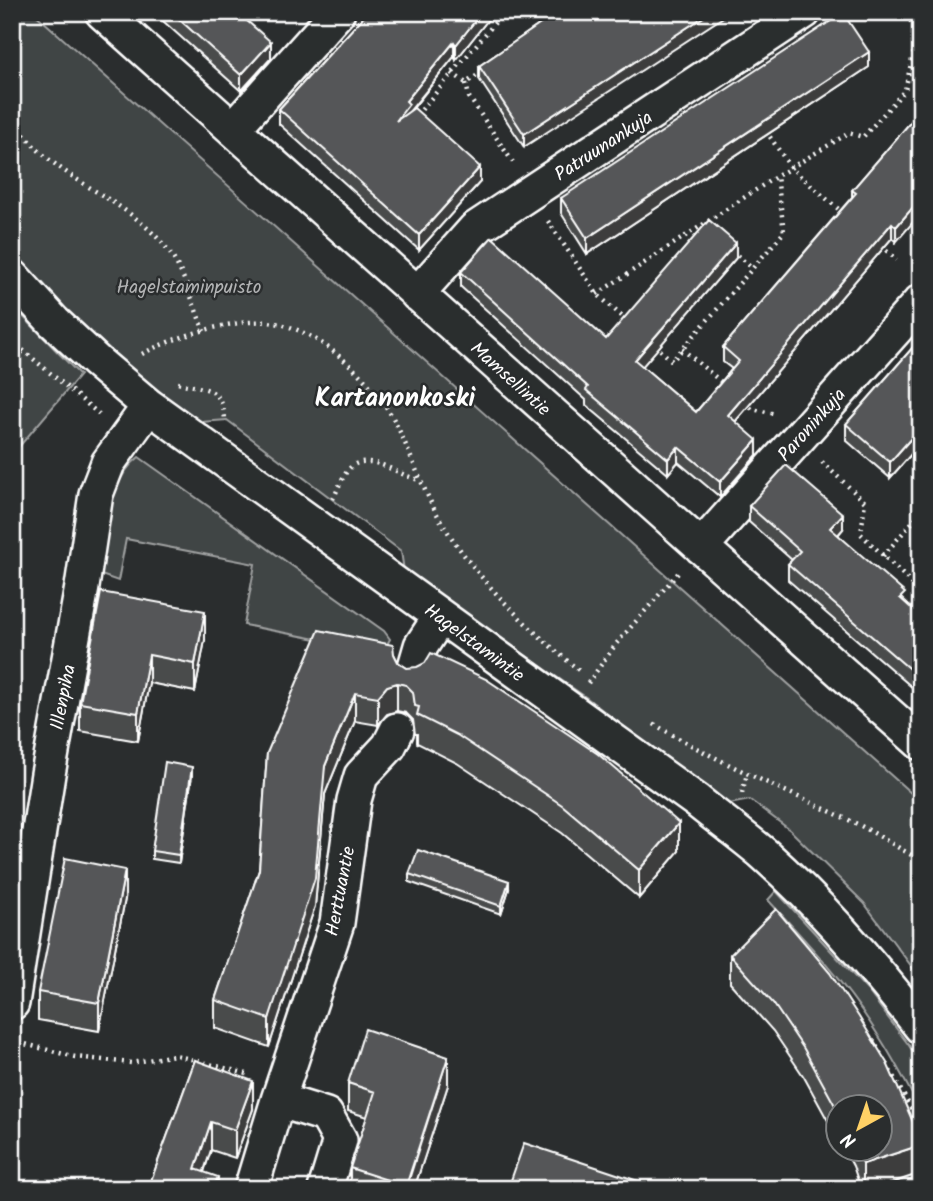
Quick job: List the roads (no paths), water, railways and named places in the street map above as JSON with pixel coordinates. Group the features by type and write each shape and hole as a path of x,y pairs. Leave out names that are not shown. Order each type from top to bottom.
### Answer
{"street":[{"name":"Mamsellintie","path":"102,12 921,743"},
{"path":"233,129 247,117 338,12"},
{"name":"Patruunankuja","path":"417,294 475,229 804,12"},
{"name":"Hagelstamintie","path":"12,276 63,330 149,405 697,801 764,854 836,925 873,966 921,1027"},
{"name":"Paroninkuja","path":"701,547 921,301"},
{"name":"Illenpiha","path":"12,1003 96,494 108,463 149,405"},
{"path":"412,677 421,646 440,617"},
{"name":"Herttuantie","path":"251,1189 280,1092 337,923 354,800 361,776 389,746 397,730"},
{"path":"280,1092 326,1115 340,1140 325,1189"}],"district":[{"name":"Kartanonkoski","path":"395,397"}],"park label":[{"name":"Hagelstaminpuisto","path":"189,286"}]}
